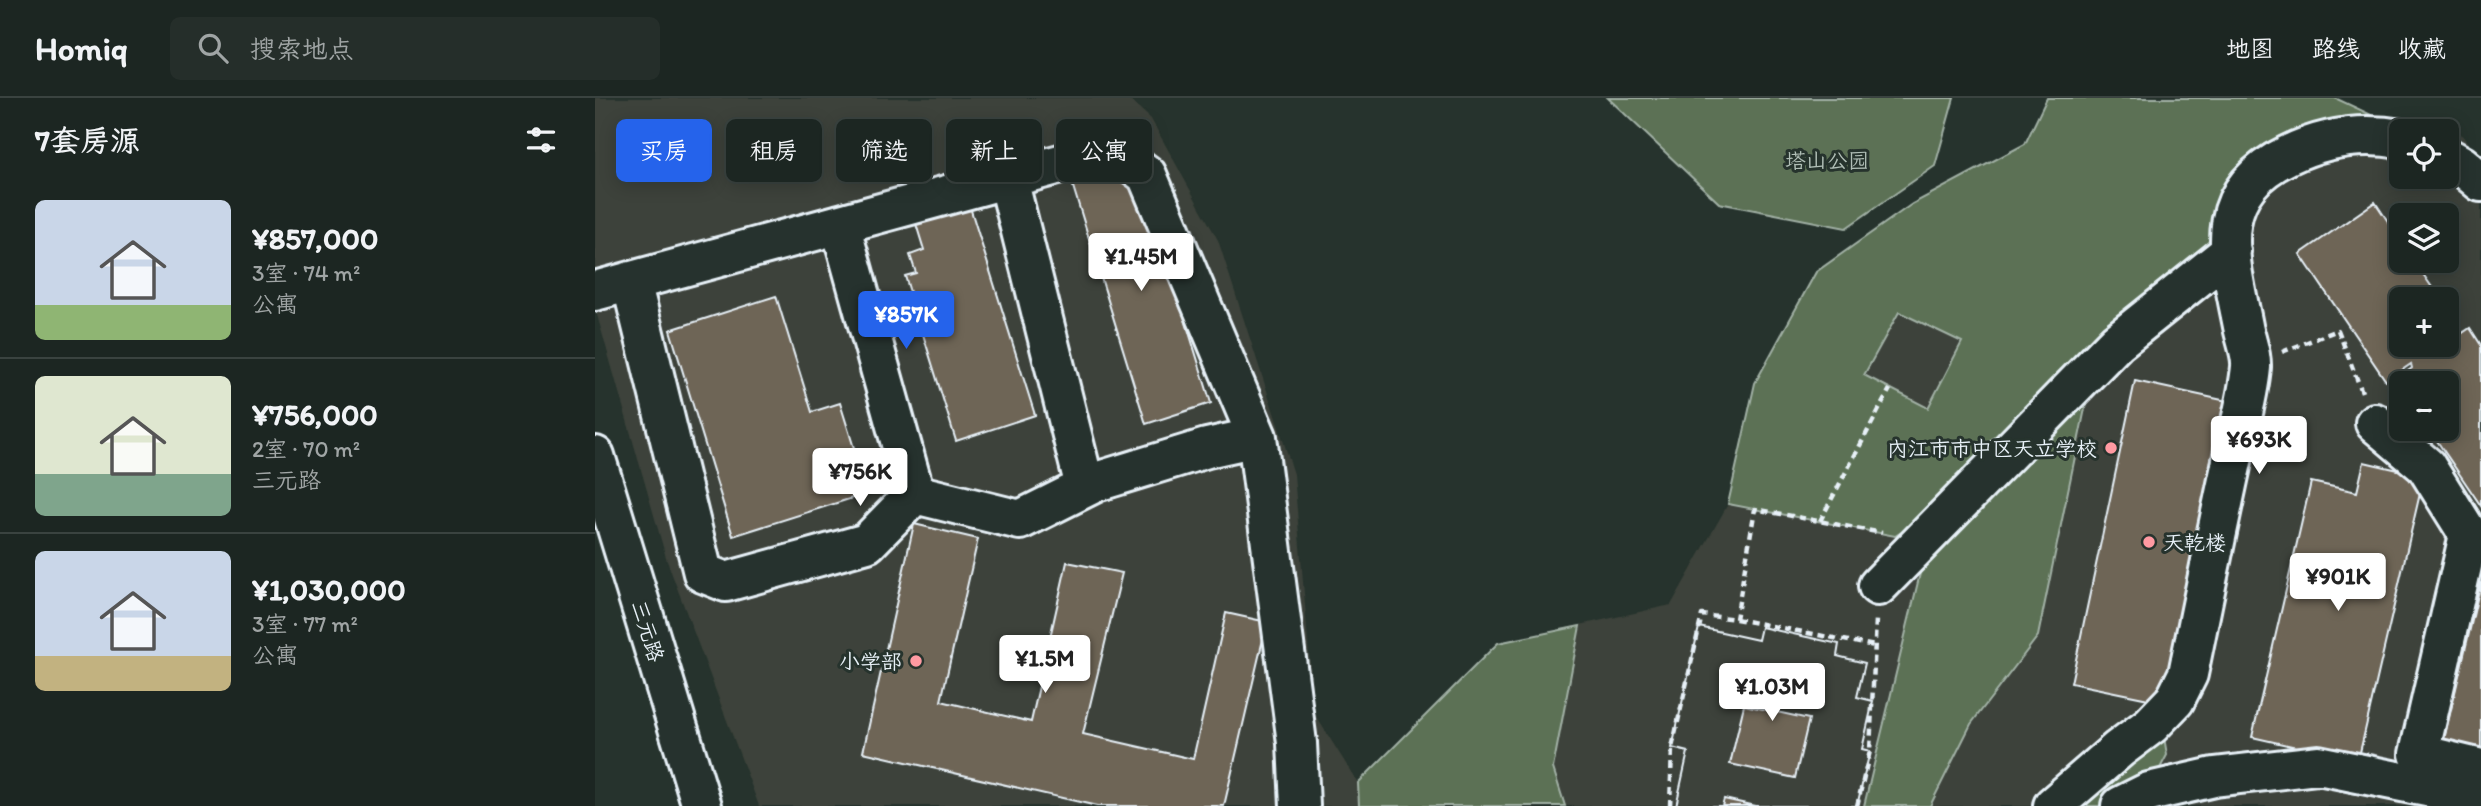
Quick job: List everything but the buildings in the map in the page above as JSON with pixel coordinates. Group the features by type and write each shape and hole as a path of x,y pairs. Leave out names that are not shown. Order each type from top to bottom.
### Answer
{"street":[{"path":"2053,806 2151,725 2175,700 2188,674 2252,365 2243,327 2229,232 2234,207 2246,183 2271,163 2296,151 2350,135 2389,137"},
{"path":"1042,169 1097,154 1131,163 1147,175 1257,437 1297,743 1300,806"},
{"path":"2459,164 2481,182"},
{"path":"595,291 997,182"},
{"path":"1009,182 1085,487"},
{"path":"840,224 915,494"},
{"path":"1878,586 2117,342 2231,251"},
{"path":"631,281 703,573 726,582 867,543 915,494"},
{"path":"2369,410 2426,466 2475,536 2419,754 2481,769"},
{"path":"915,494 1020,520 1095,482 1207,448 1257,437"},
{"name":"三元路","path":"595,456 702,806"},
{"path":"2121,806 2149,792 2214,777 2318,765 2481,798"}],"path":[{"path":"2252,365 2338,330 2369,410"},
{"path":"1820,522 1890,389"},
{"path":"1736,619 1755,509 1895,536"},
{"path":"1857,806 1870,751 1878,586"},
{"path":"1670,806 1672,748 1702,615 1875,646"}],"shaded area":[{"name":"内江市市中区天立学校","path":"595,98 1128,98 1151,119 1056,119 1056,182 1152,182 1152,121 1218,240 1294,474 1314,713 1358,783 1498,643 1671,605 1728,504 1755,383 1816,272 1912,204 2025,144 2047,98 2335,98 2380,119 2389,120 2389,189 2459,189 2459,132 2481,159 2481,806 759,806 667,561 595,308"}],"green space":[{"name":"塔山公园","path":"1608,98 1954,98 1935,166 1846,228 1719,203"},
{"path":"2047,98 2335,98 2380,119 2249,160 2224,186 2213,248 1926,517 1895,536 1728,504 1755,383 1816,272 1912,204 2025,144","holes":["1899,312 1962,342 1928,408 1864,375"]},
{"path":"2088,394 2038,636 1971,724 1930,806 1864,806 1923,561"},
{"path":"1580,626 1553,768 1565,806 1359,806 1358,783 1498,643"},
{"path":"2164,737 2167,755 2158,772 2107,806 2073,806"}],"place":[{"name":"内江市市中区天立学校","path":"2111,448"},
{"name":"天乾楼","path":"2149,542"},
{"name":"小学部","path":"916,661"}]}
